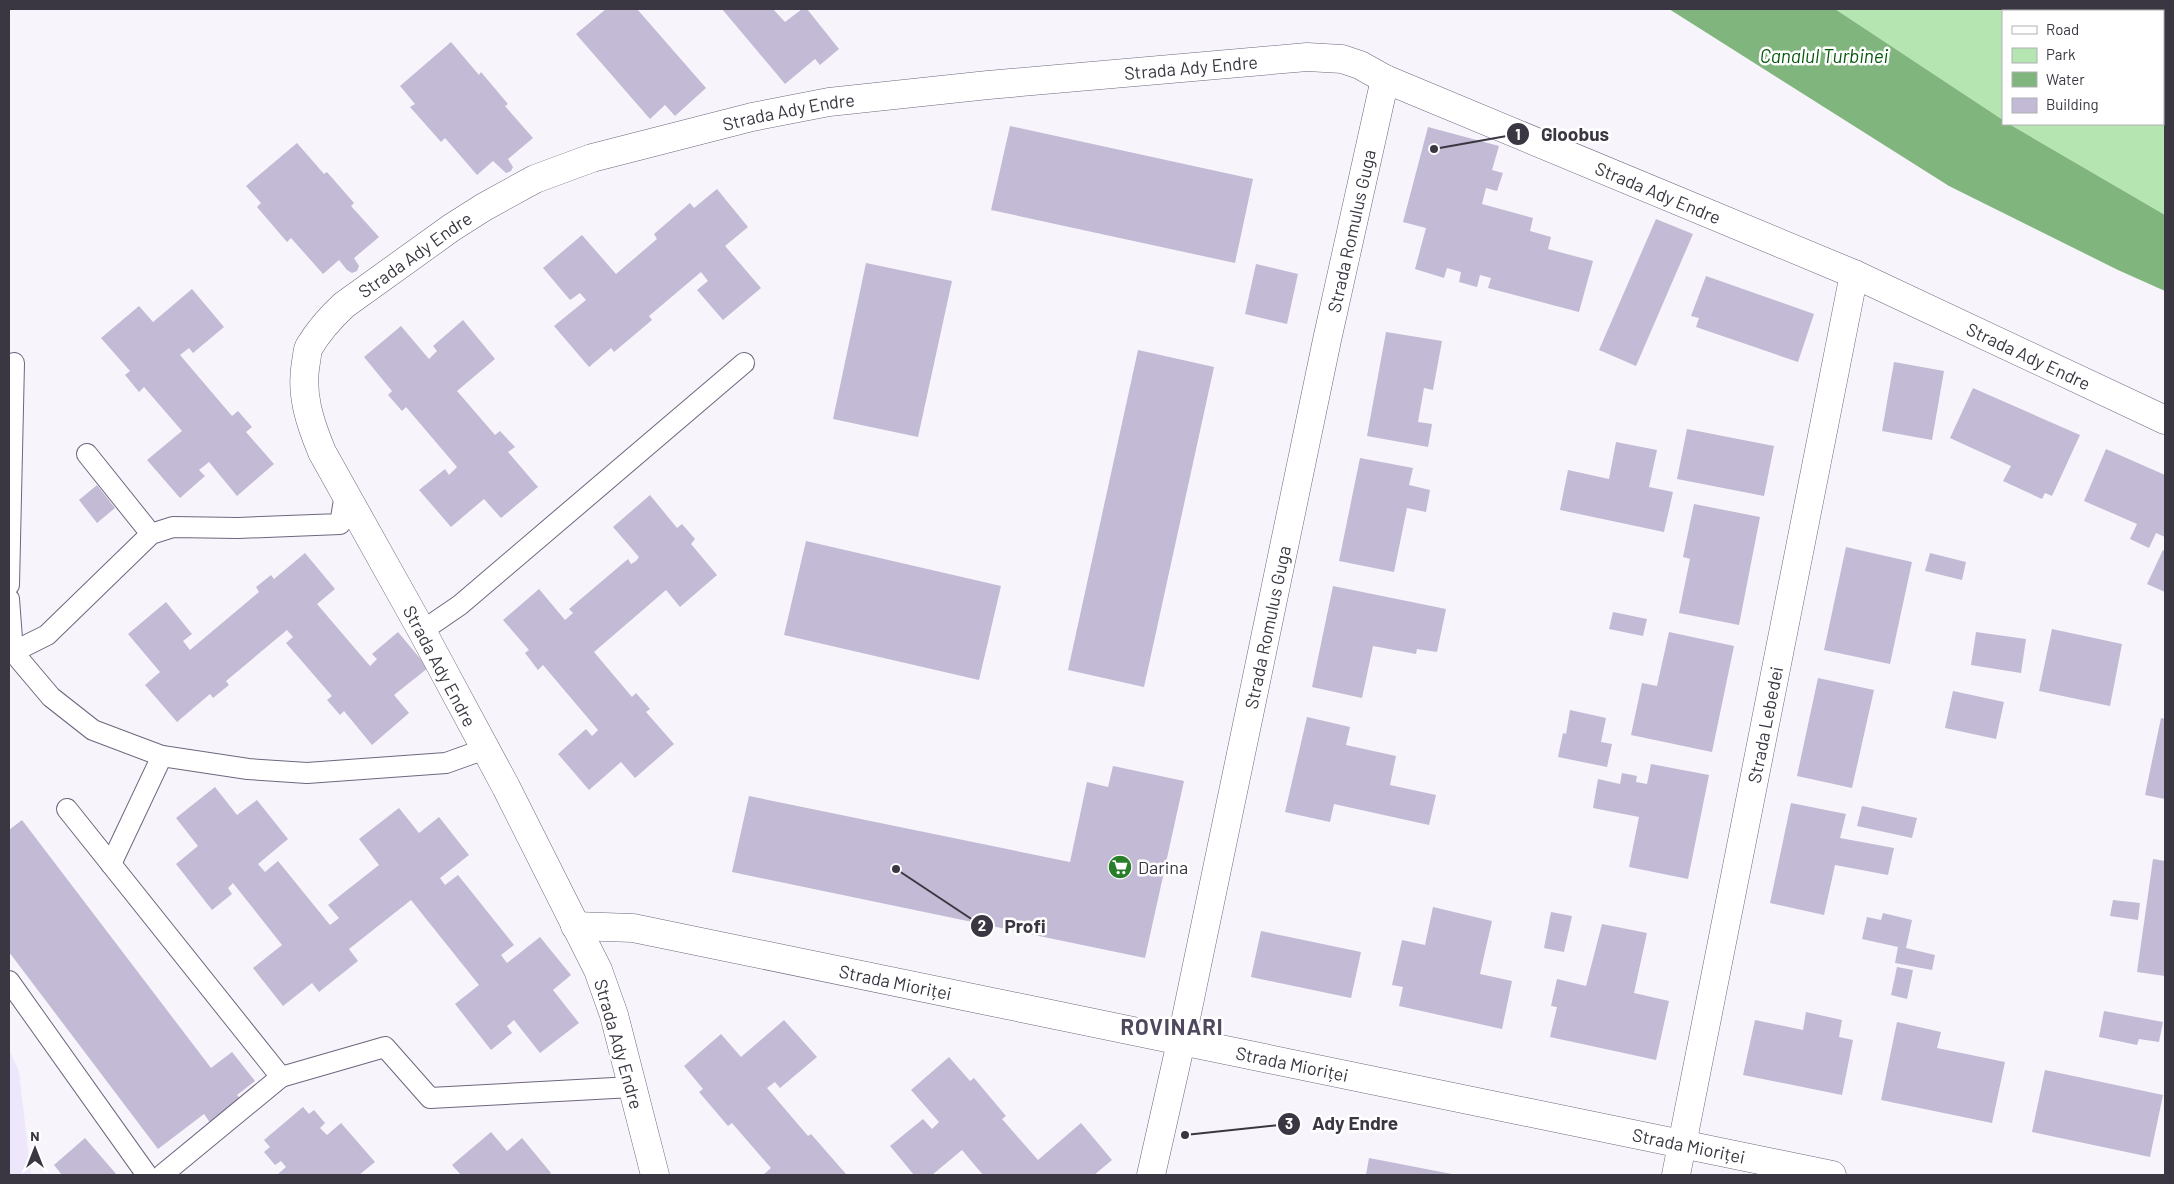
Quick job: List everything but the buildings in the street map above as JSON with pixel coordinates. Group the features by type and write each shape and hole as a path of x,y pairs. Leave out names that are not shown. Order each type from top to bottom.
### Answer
{"street":[{"name":"Strada Ady Endre","path":"655,1175 614,1015 598,970 481,741 322,452 310,423 304,394 308,348 344,305 476,212 535,179 592,158 686,132 829,102 1121,72 1307,57 1342,58 1360,65 1385,79 1854,274 2165,420"},
{"name":"Strada Romulus Guga","path":"1151,1175 1181,1042 1327,340 1385,79"},
{"name":"Strada Lebedei","path":"1676,1175 1854,274"},
{"name":"Strada Mioriței","path":"575,926 633,928 1832,1175"}],"lane":[{"path":"9,585 14,364"},
{"path":"422,631 460,605 744,364"},
{"path":"87,454 151,534"},
{"path":"13,652 46,635 151,534 173,527 238,528 340,524 345,494"},
{"path":"9,599 13,652 51,697 93,730 162,756 248,769 307,774 446,763 474,753 481,741"},
{"path":"111,864 162,756"},
{"path":"67,809 281,1077"},
{"path":"9,981 147,1175"},
{"path":"162,1175 281,1077 385,1047 430,1098 632,1087"}],"shaded area":[{"path":"9,1050 19,1071 31,1175 9,1175"}],"green space":[{"path":"1835,9 2165,9 2165,215 2011,125 2164,125 2164,10 2002,10 2002,119"}],"water":[{"name":"Canalul Turbinei","path":"1669,9 1835,9 2002,119 2002,125 2011,125 2165,215 2165,291 2118,270 1949,186"}],"place":[{"name":"Gloobus","path":"1434,149"},
{"name":"Darina","path":"1120,867"},
{"name":"Profi","path":"896,869"},
{"name":"Ady Endre","path":"1185,1135"}],"district":[{"name":"ROVINARI","path":"1172,1026"}]}
